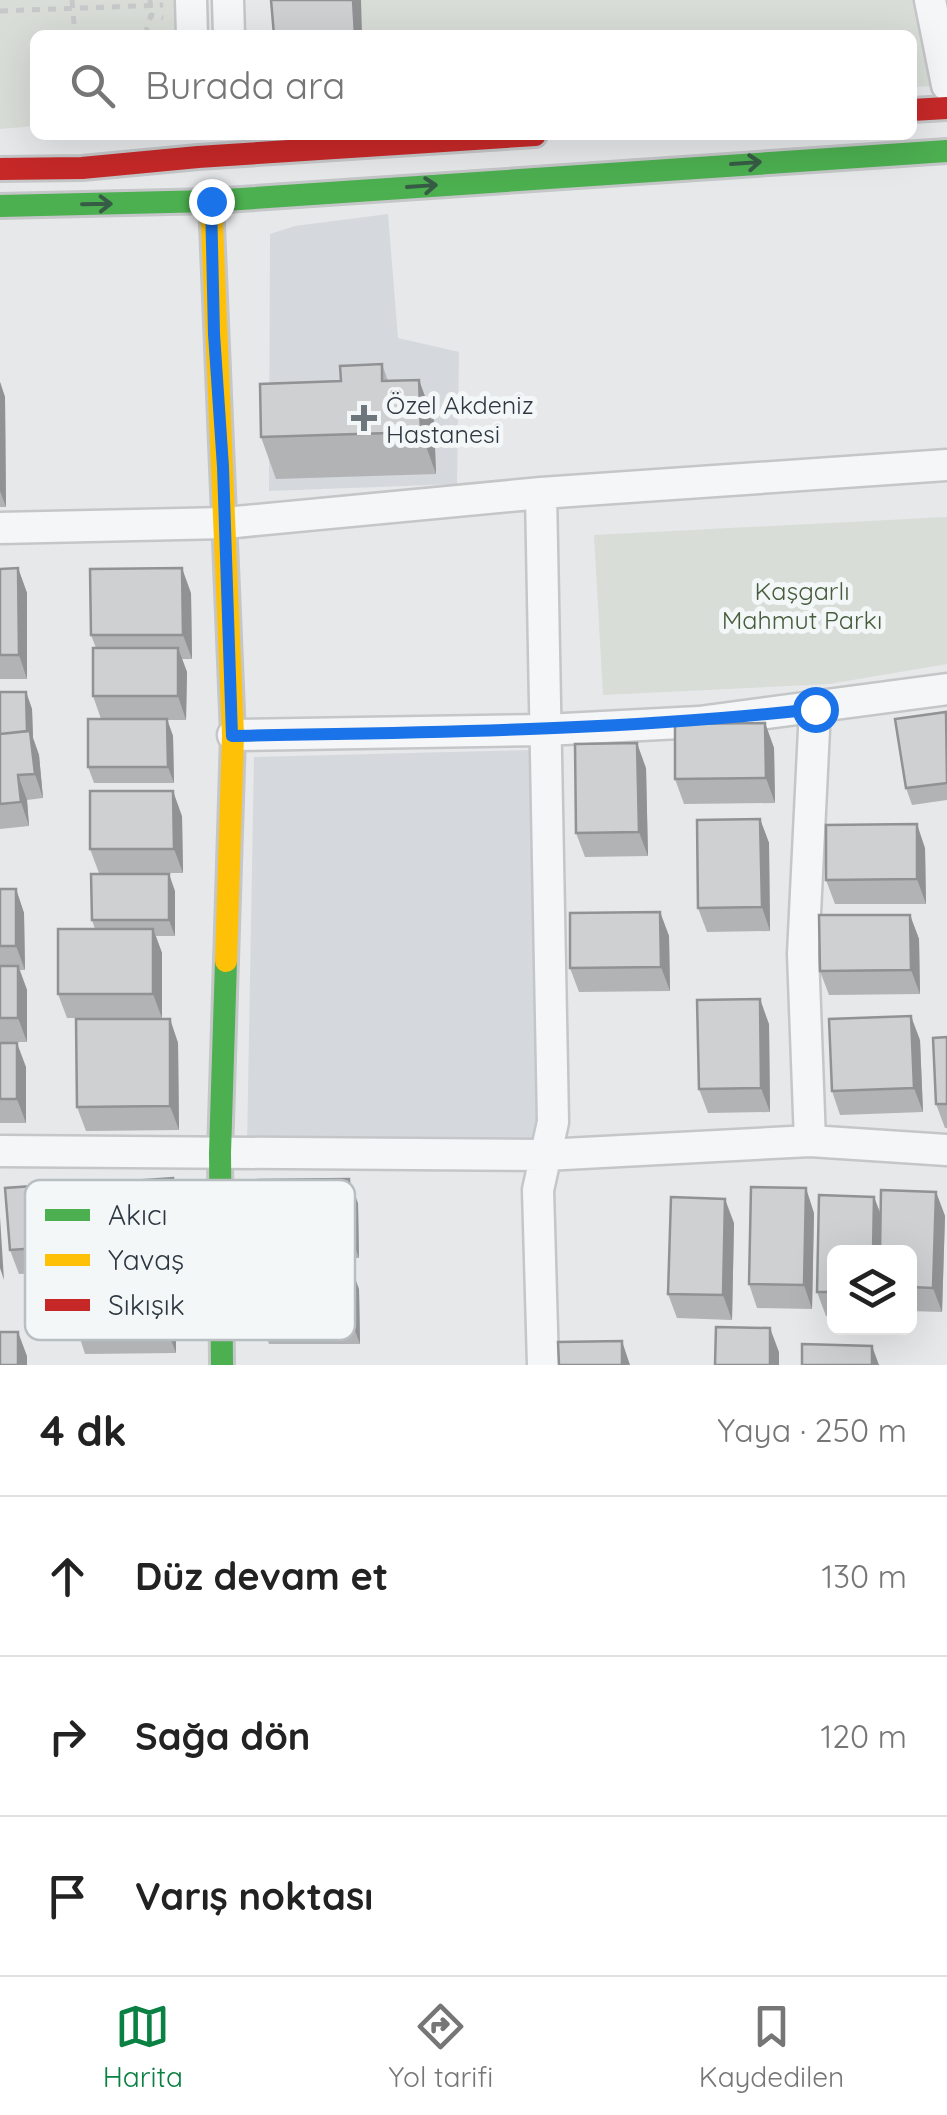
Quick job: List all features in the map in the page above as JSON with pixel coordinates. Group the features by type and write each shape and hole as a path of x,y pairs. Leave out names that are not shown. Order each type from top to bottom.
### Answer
{"main road":[{"path":"917,110 947,108"},
{"path":"0,168 82,168 197,146 382,140"},
{"path":"0,206 211,201 947,151"},
{"path":"211,201 232,736 220,1180"},
{"path":"222,1340 222,1365"}],"street":[{"path":"228,0 228,30"},
{"path":"930,0 947,85"},
{"path":"191,2 192,30"},
{"path":"0,528 224,523 540,493 947,465"},
{"path":"540,493 552,1122 538,1190 544,1365"},
{"path":"232,736 545,730 698,722 947,689"},
{"path":"810,1141 803,954 815,709"},
{"path":"0,1151 546,1155 810,1141 947,1150"}],"path":[{"path":"0,0 0,11 73,11 191,2"},
{"path":"72,0 75,30"},
{"path":"147,30 151,3"},
{"path":"152,16 162,17 167,30"}],"shaded area":[{"name":"Özel Akdeniz Hastanesi","path":"388,214 398,338 459,352 457,484 269,491 270,234 295,226"},
{"path":"531,750 539,1147 247,1147 254,757"}],"green space":[{"path":"0,0 183,0 182,30 30,30 30,126 0,129"},
{"path":"277,0 914,0 932,86 917,87 917,30 276,30"},
{"name":"Kaşgarlı Mahmut Parkı","path":"947,517 947,664 829,684 603,695 594,535"}],"building":[{"path":"271,0 353,0 355,30 274,30"},
{"path":"382,364 382,381 419,380 421,432 261,437 260,384 341,381 340,366"},
{"path":"18,568 19,655 0,655 0,569"},
{"path":"182,568 183,635 91,635 90,569"},
{"path":"93,648 178,648 178,696 93,696"},
{"path":"0,692 26,692 27,731 0,734"},
{"path":"946,712 947,783 906,788 895,719"},
{"path":"88,719 167,719 168,767 88,767"},
{"path":"765,723 766,778 675,779 675,724"},
{"path":"30,731 35,774 18,775 21,802 0,804 0,734"},
{"path":"637,743 639,832 576,833 575,744"},
{"path":"90,791 173,791 174,849 90,849"},
{"path":"760,819 762,907 698,908 697,820"},
{"path":"917,824 917,879 826,880 826,825"},
{"path":"91,874 169,874 169,920 92,920"},
{"path":"0,889 16,889 16,946 0,946"},
{"path":"660,912 661,967 570,968 570,913"},
{"path":"819,915 910,915 911,970 820,971"},
{"path":"58,929 153,929 153,994 58,994"},
{"path":"0,966 18,966 18,1018 0,1018"},
{"path":"760,999 761,1088 699,1089 697,1000"},
{"path":"911,1016 914,1088 832,1091 829,1019"},
{"path":"76,1019 170,1019 170,1106 77,1107"},
{"path":"947,1037 947,1104 936,1104 933,1038"},
{"path":"0,1043 17,1043 17,1099 0,1099"},
{"path":"25,1187 25,1249 10,1250 5,1188"},
{"path":"751,1187 806,1188 804,1285 749,1284"},
{"path":"881,1190 936,1192 933,1288 917,1287 917,1245 880,1245"},
{"path":"819,1195 874,1197 873,1245 827,1245 827,1292 817,1292"},
{"path":"671,1197 725,1199 723,1295 668,1294"},
{"path":"716,1327 770,1328 770,1365 715,1365"},
{"path":"0,1332 18,1332 18,1365 0,1365"},
{"path":"622,1341 622,1365 559,1365 558,1342"},
{"path":"802,1344 872,1346 872,1365 802,1365"}],"traffic: fast":[{"path":"0,206 211,201 947,151"},
{"path":"220,1180 226,961"},
{"path":"222,1340 222,1365"}],"traffic: slow":[{"path":"211,201 233,735 226,961"}],"traffic: jam":[{"path":"917,110 947,108"},
{"path":"0,169 82,168 458,140"}],"place":[{"name":"Özel Akdeniz Hastanesi","path":"364,418"}],"route":[{"path":"211,201 232,736 545,730 698,722 815,709"}]}
